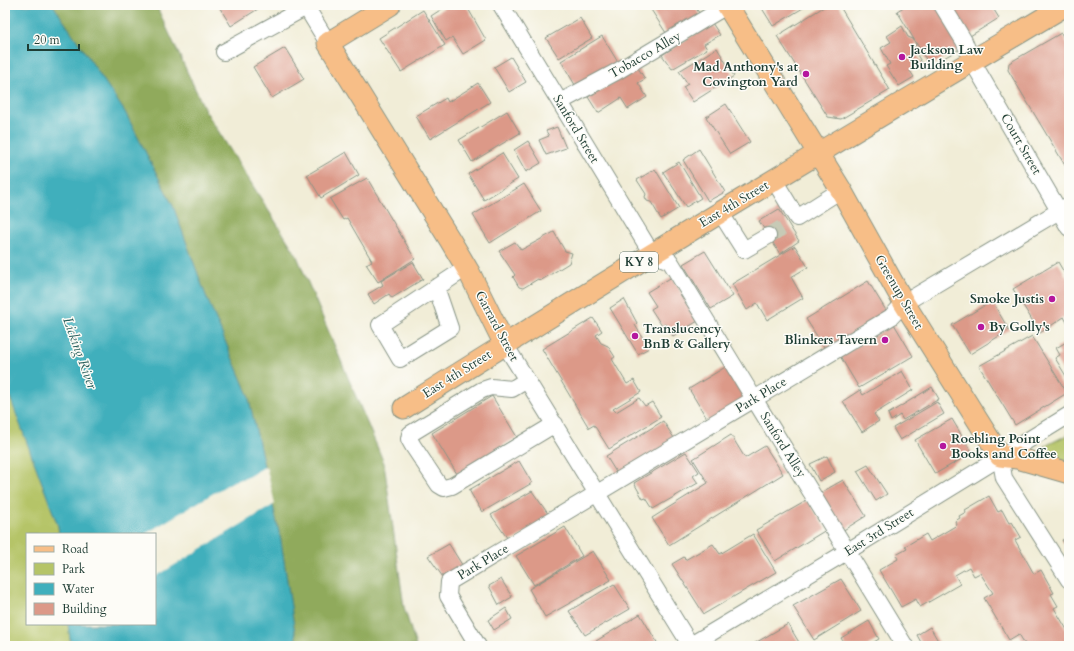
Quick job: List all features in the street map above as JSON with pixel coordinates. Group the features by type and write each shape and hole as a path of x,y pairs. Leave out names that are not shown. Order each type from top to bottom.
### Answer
{"main road":[{"path":"328,43 390,5"},
{"name":"Greenup Street","path":"727,5 841,190 904,303 1000,456"},
{"name":"East 4th Street","path":"404,408 504,343 1066,5"},
{"name":"Garrard Street","path":"328,43 466,268 504,343"},
{"path":"1000,456 1017,458 1069,473"}],"street":[{"name":"Sanford Street","path":"501,5 652,254"},
{"name":"Tobacco Alley","path":"560,102 616,72 727,5"},
{"name":"Court Street","path":"942,5 964,41 972,61 1064,208 1069,228"},
{"name":"Garrard Street","path":"305,6 328,43"},
{"path":"224,52 305,6"},
{"path":"774,180 792,221 841,190"},
{"name":"Park Place","path":"478,646 448,596 449,582 891,317 904,303 1064,208"},
{"path":"720,212 744,250 768,236"},
{"name":"Sanford Alley","path":"652,254 670,260 905,646"},
{"path":"436,287 450,328 400,359 380,325 436,287 466,268"},
{"name":"Garrard Street","path":"504,343 598,493 690,646"},
{"path":"527,380 512,389 491,387 482,390 410,434 409,439 440,485 444,488 452,486 555,424"},
{"name":"East 3rd Street","path":"690,646 1069,415"},
{"name":"Greenup Street","path":"1000,456 1004,478 1069,580"}],"green space":[{"path":"53,5 156,5 205,110 296,254 384,463 404,607 416,646 297,646 281,541 248,395 206,296 173,206 125,112"},
{"path":"5,384 58,526 59,533 26,533 26,625 68,625 71,646 5,646"},
{"path":"1069,434 1069,463 1045,456 1041,449"}],"water":[{"name":"Licking River","path":"5,5 53,5 125,112 173,206 206,296 248,395 281,541 297,646 71,646 68,625 156,625 156,533 59,533 58,526 5,384"}],"pier":[{"path":"266,466 275,504 156,576 156,533 147,533 234,481 246,478"}],"building":[{"path":"218,5 260,5 261,7 231,26"},
{"path":"448,5 466,5 486,40 463,54 452,37 446,41 431,16"},
{"path":"648,5 694,5 701,16 668,36"},
{"path":"760,5 808,5 773,26"},
{"path":"827,5 839,5 890,90 841,119 828,117 777,36"},
{"path":"907,5 938,5 963,47 930,66 897,11"},
{"path":"950,5 991,5 999,18 970,36"},
{"path":"423,10 445,45 401,72 379,38"},
{"path":"580,18 592,38 559,58 546,38"},
{"path":"712,23 720,35 704,44 707,49 672,69 662,55"},
{"name":"Jackson Law Building","path":"902,26 908,37 913,39 916,44 914,50 922,63 910,71 914,77 899,86 886,66 890,64 881,48 891,42 887,36"},
{"path":"1061,33 1069,46 1069,165 1066,167 1008,70 1009,63"},
{"path":"602,36 619,64 578,90 561,61"},
{"path":"285,48 304,79 272,98 253,67"},
{"path":"717,48 734,76 693,102 683,87 688,84 679,71"},
{"path":"511,57 526,82 509,92 494,67"},
{"path":"638,68 645,79 638,83 647,97 628,109 621,98 598,113 588,97"},
{"path":"478,83 490,102 430,139 416,116 446,98 448,102"},
{"path":"726,104 750,142 730,154 706,117"},
{"path":"507,111 520,133 472,162 459,140"},
{"path":"557,127 566,148 546,155 539,140 549,136 546,131"},
{"path":"528,141 541,163 526,172 514,150"},
{"path":"699,149 725,192 708,201 683,160"},
{"path":"346,152 359,175 321,198 307,175"},
{"path":"502,153 518,179 484,200 468,174"},
{"path":"679,162 701,198 686,207 663,172"},
{"path":"655,169 679,208 661,219 651,202 647,201 645,197 646,194 637,180"},
{"path":"367,178 415,259 378,282 366,264 372,261 347,218 343,220 330,199"},
{"path":"524,184 541,211 490,243 473,215"},
{"path":"779,209 799,241 780,254 759,221"},
{"path":"554,232 565,251 572,253 569,263 540,281 538,279 523,288 519,287 513,277 515,275 499,251 515,242 521,250"},
{"path":"795,246 808,267 791,277 803,298 767,320 757,303 747,310 732,284"},
{"path":"705,251 733,296 711,309 683,264"},
{"path":"413,262 423,279 392,298 389,294 374,304 368,294 383,285 381,281"},
{"name":"Smoke Justis","path":"1058,262 1069,281 1069,326 1064,317 1040,333 1013,289"},
{"path":"672,277 698,321 673,336 665,324 662,326 651,309 656,306 647,292"},
{"path":"868,281 887,312 826,350 806,319"},
{"name":"Translucency BnB & Gallery","path":"624,299 637,323 635,325 649,348 638,354 610,308"},
{"name":"By Golly's","path":"992,301 1009,330 970,354 952,325"},
{"path":"593,318 602,331 596,335 601,343 608,346 615,357 612,359 627,384 634,380 641,392 613,409 616,412 639,398 645,406 652,402 661,417 609,449 594,425 589,428 542,349"},
{"name":"Blinkers Tavern","path":"894,324 913,356 859,388 840,356"},
{"path":"1032,336 1067,393 1015,425 979,366"},
{"path":"1068,341 1069,381 1055,358 1060,355 1056,348"},
{"path":"727,366 747,398 709,422 689,389"},
{"path":"902,371 913,390 874,414 879,421 862,432 843,401 860,390 863,395"},
{"path":"932,387 939,399 903,420 900,415 891,421 888,414"},
{"path":"492,396 517,437 457,474 432,433"},
{"path":"937,402 944,414 900,440 893,428"},
{"name":"Roebling Point Books and Coffee","path":"952,419 972,453 935,474 915,440"},
{"path":"663,421 676,441 619,477 606,456"},
{"path":"731,435 745,458 765,446 783,474 669,545 652,518 708,483 693,459"},
{"path":"686,452 699,472 693,476 698,483 653,509 646,498 643,499 634,483"},
{"path":"827,456 835,472 819,481 810,464"},
{"path":"519,461 532,483 482,512 469,490"},
{"path":"868,465 887,494 876,501 857,471"},
{"path":"843,480 866,516 842,531 820,493"},
{"path":"532,491 551,518 510,542 491,515"},
{"path":"989,496 998,512 1002,510 1009,523 1012,522 1021,537 1015,540 1034,574 1041,570 1054,593 1051,594 1058,606 1054,608 1069,633 1069,646 1026,646 1019,634 1009,640 984,598 993,593 980,573 974,576 969,567 955,575 960,584 920,607 916,599 901,607 879,570 898,559 896,555 907,549 905,546 926,534 930,541 957,525 955,521 960,518 959,516 966,512 965,510"},
{"path":"808,500 826,530 775,561 756,530"},
{"path":"565,527 582,556 534,585 516,556"},
{"path":"753,534 776,572 704,614 672,564 684,557 685,560 713,544 720,554"},
{"path":"1069,536 1069,551 1062,540"},
{"path":"449,544 464,568 445,580 428,556"},
{"path":"593,551 611,580 545,617 529,589"},
{"path":"501,579 512,597 499,605 489,586"},
{"path":"841,579 861,611 814,640 793,606"},
{"path":"614,584 630,609 585,635 569,611"},
{"path":"506,608 512,619 494,630 488,620"},
{"path":"640,614 658,644 654,646 588,646"},
{"path":"869,621 879,639 867,646 846,646 841,638"},
{"path":"788,624 800,644 796,646 750,646"},
{"path":"930,627 941,646 923,646 917,635"}],"tunnel":[{"path":"768,236 788,224"}],"place":[{"name":"Jackson Law Building","path":"902,57"},
{"name":"Mad Anthony's at Covington Yard","path":"806,74"},
{"name":"Smoke Justis","path":"1052,299"},
{"name":"By Golly's","path":"981,327"},
{"name":"Translucency BnB & Gallery","path":"635,336"},
{"name":"Blinkers Tavern","path":"885,340"},
{"name":"Roebling Point Books and Coffee","path":"943,446"}]}
